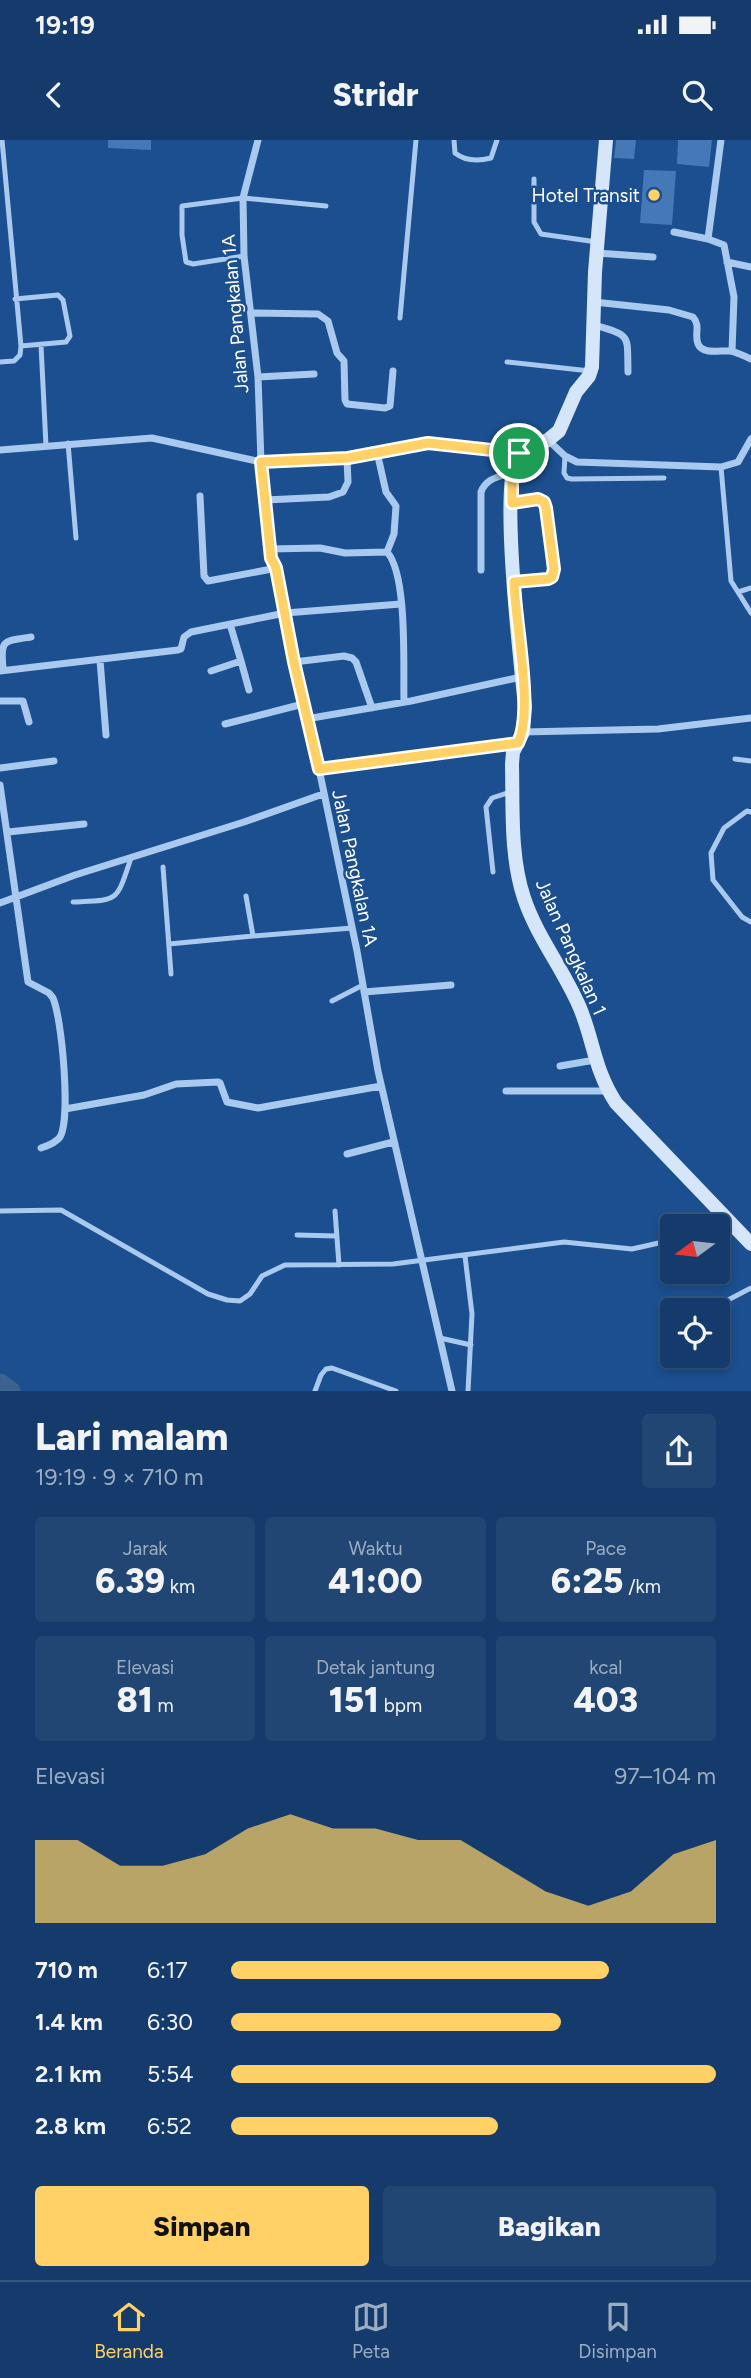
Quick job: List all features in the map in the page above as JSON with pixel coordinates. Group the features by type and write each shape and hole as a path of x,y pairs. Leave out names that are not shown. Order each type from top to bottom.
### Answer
{"main road":[{"path":"519,453 548,440 559,431 576,392 590,371 606,140"},
{"name":"Jalan Pangkalan 1","path":"519,453 514,459 512,472 512,503 514,582 525,707 520,737 513,752 513,791 515,841 524,899 581,1009 595,1060 608,1091 616,1103 723,1214"},
{"name":"Jalan Pangkalan 1","path":"730,1221 751,1244"}],"street":[{"name":"Jalan Pangkalan 1A","path":"258,140 243,198 244,256 258,377 261,462 271,558 276,568 306,719 319,769 393,1142 424,1261 452,1391"},
{"path":"708,239 721,140"},
{"path":"674,232 724,245 734,297 732,351"},
{"path":"597,247 653,257"},
{"path":"727,262 751,267"},
{"path":"594,302 669,310 693,317 698,326 697,340 700,347 705,350 732,351 751,359"},
{"path":"251,313 318,314 328,321 337,353 344,361 347,404 384,408 390,406 393,370"},
{"path":"593,325 624,335 627,340 628,372"},
{"path":"258,377 314,374"},
{"path":"0,450 152,438 261,462 348,458 428,443 519,453"},
{"path":"548,440 565,457 577,462 721,467 738,461 751,439"},
{"path":"377,452 387,492 396,506 394,534 387,552"},
{"path":"265,500 329,497 343,492 348,482 348,458"},
{"path":"481,570 481,492 491,479 512,472"},
{"path":"200,496 204,576 208,581 215,582 276,568"},
{"path":"512,503 538,499 544,502 554,569 552,577 548,579 514,582"},
{"path":"270,549 320,548 345,553 387,552"},
{"path":"387,552 396,566 401,604 404,702"},
{"path":"31,637 3,643 0,648 1,670 181,649 187,634 285,613 401,604"},
{"path":"230,624 249,690"},
{"path":"294,662 344,656 352,658 356,662 372,708"},
{"path":"100,660 106,735"},
{"path":"211,671 241,661"},
{"path":"306,719 522,677"},
{"path":"0,701 23,701 29,722"},
{"path":"225,724 303,704"},
{"path":"319,769 520,737 658,729 751,718"},
{"path":"0,768 54,761"},
{"path":"0,785 28,982 49,993 55,1004 63,1040 65,1109 60,1137 41,1149"},
{"path":"0,903 75,875 323,794"},
{"path":"8,832 84,824"},
{"path":"363,988 451,985"},
{"path":"560,1066 595,1060"},
{"path":"65,1109 144,1095 176,1084 218,1082 227,1102 258,1108 381,1086"},
{"path":"506,1091 608,1091"},
{"path":"346,1154 393,1142"}],"lane":[{"path":"0,362 14,361 20,355 21,346 2,140"},
{"path":"400,318 416,140"},
{"path":"454,140 455,153 462,159 491,158 497,140"},
{"path":"534,179 534,222 541,234 597,247"},
{"path":"244,256 193,264 186,262 182,206 243,198 326,206"},
{"path":"15,299 58,295 63,300 70,335 66,342 21,346"},
{"path":"41,345 46,446"},
{"path":"507,362 590,371"},
{"path":"68,443 76,538"},
{"path":"565,457 564,473 567,478 664,478"},
{"path":"721,467 731,581 751,613"},
{"path":"738,592 751,588"},
{"path":"735,759 751,761"},
{"path":"493,872 486,807 492,798 513,791"},
{"path":"751,812 747,811 724,828 711,852 713,880 742,917 751,922"},
{"path":"73,902 114,898 119,893 131,858"},
{"path":"163,867 171,975"},
{"path":"246,896 253,936"},
{"path":"169,944 352,928"},
{"path":"332,1001 363,988"},
{"path":"0,1211 61,1210 208,1294 240,1301 250,1294 262,1276 285,1265 424,1261 564,1242 632,1249 660,1243"},
{"path":"335,1211 339,1265"},
{"path":"297,1235 337,1236"},
{"path":"465,1256 472,1299 468,1391"},
{"path":"730,1299 751,1288"},
{"path":"440,1338 471,1345"},
{"path":"315,1391 321,1375 326,1369 332,1368 396,1391"}],"building":[{"path":"108,140 151,140 151,150 108,148"},
{"path":"616,140 636,140 634,159 614,158"},
{"path":"678,140 712,140 709,167 677,164"},
{"path":"644,170 676,171 672,225 640,223"}],"waterway":[{"path":"0,1383 11,1391"}],"place":[{"name":"Hotel Transit","path":"654,195"}],"route":[{"path":"428,443 519,453 514,459 512,470 512,503 538,499 544,502 554,569 552,577 548,579 514,582 525,707 523,732 518,743 319,769 306,719 276,568 271,558 261,462 348,458 428,443"}]}
